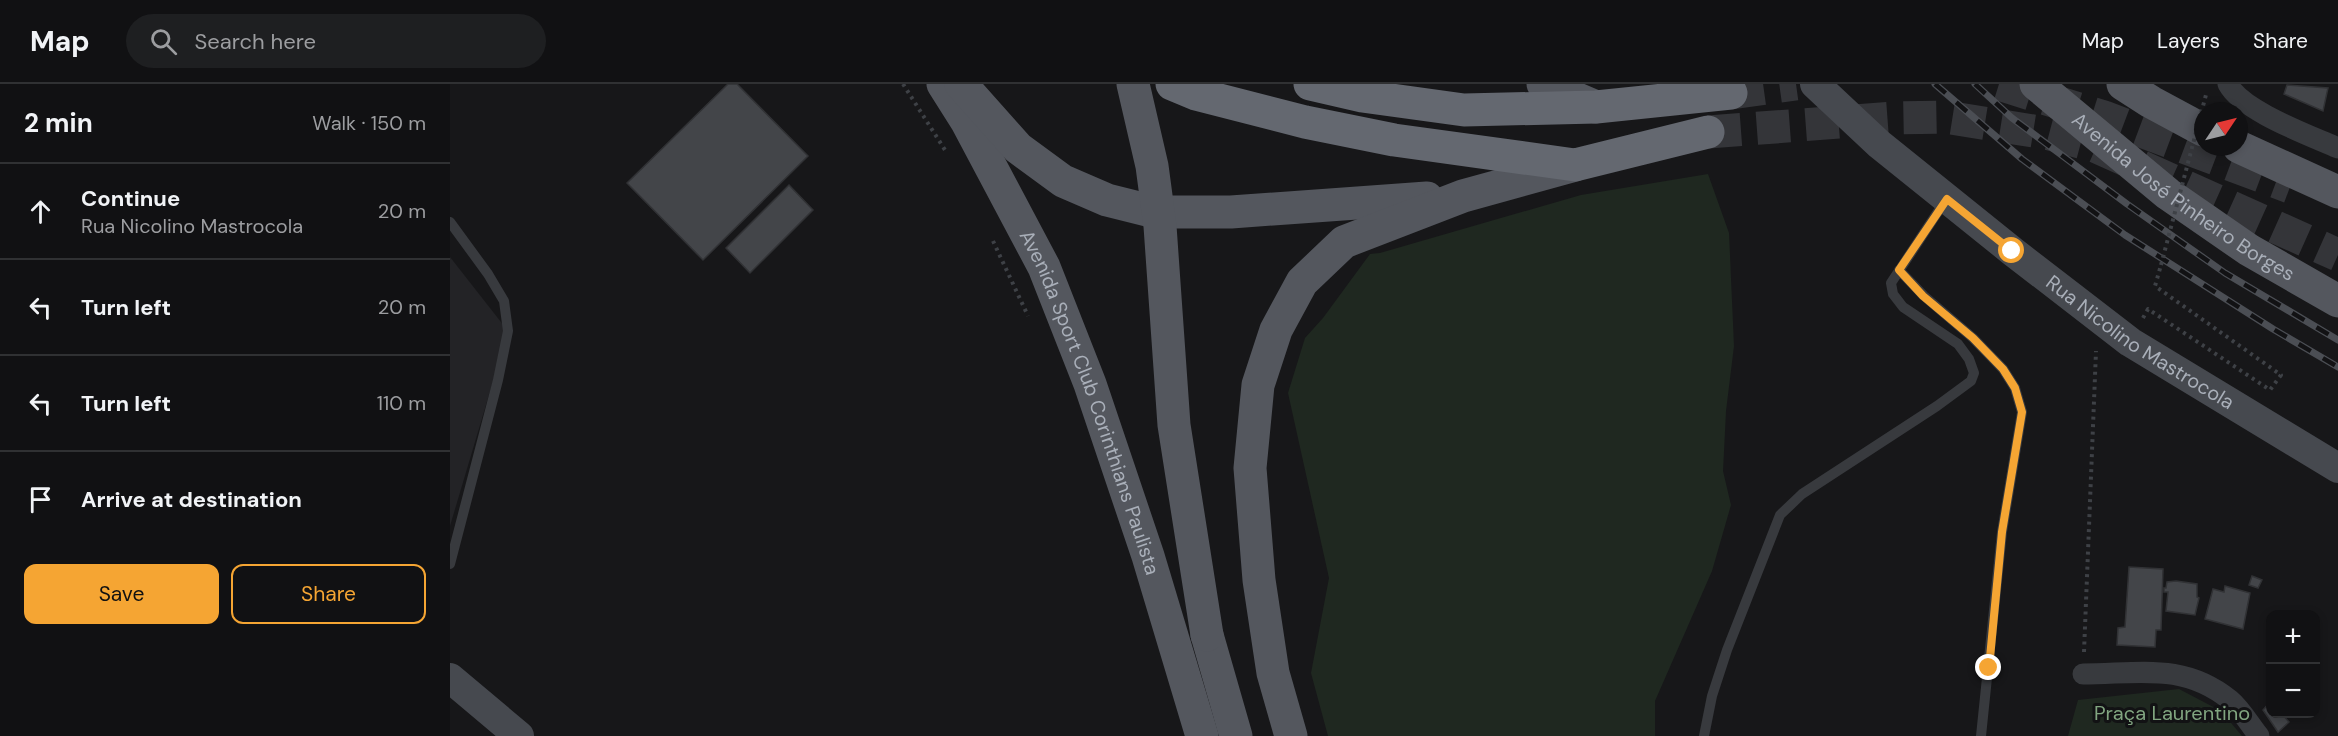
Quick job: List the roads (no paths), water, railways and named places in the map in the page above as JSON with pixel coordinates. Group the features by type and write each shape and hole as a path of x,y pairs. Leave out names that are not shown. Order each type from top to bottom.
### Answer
{"highway":[{"path":"1172,84 1196,94 1316,124 1394,140 1575,165 1708,132"},
{"path":"1310,84 1362,96 1464,110 1596,107 1731,93"}],"main road":[{"name":"Avenida Sport Club Corinthians Paulista","path":"943,84 967,122 1044,267 1090,384 1148,556 1202,736"},
{"path":"961,84 1018,148 1063,181 1107,200 1155,212 1231,212 1463,196"},
{"path":"1133,84 1152,166 1158,214 1174,425 1207,635 1236,736"},
{"path":"1543,84 1596,107"},
{"name":"Avenida José Pinheiro Borges","path":"2036,84 2168,194 2249,250 2335,299"},
{"path":"2123,84 2194,125"},
{"path":"2248,151 2338,192"},
{"path":"1291,736 1271,661 1259,580 1250,468 1258,385 1276,330 1302,282 1344,242 1463,196 1575,165"}],"street":[{"name":"Rua Nicolino Mastrocola","path":"1815,84 1879,144 2130,342 2338,468"},
{"path":"2228,84 2233,93 2250,106 2338,148"},
{"path":"2084,674 2145,670 2181,676 2206,685 2231,701 2259,736"},
{"path":"450,678 519,736"}],"lane":[{"path":"1704,736 1712,696 1727,650 1780,515 1802,494 1937,406 1971,381 1974,373 1969,359 1958,344 1903,307 1893,294 1891,283 1947,199"},
{"path":"450,222 504,300 508,331 498,380 450,564"},
{"path":"1899,270 1923,296 1973,338 2003,369 2015,388 2022,412 2001,542 1981,736"}],"tunnel":[{"path":"1731,93 1796,84"},
{"path":"1999,84 2104,117 2290,187"},
{"path":"1708,132 1894,118 1945,117 2046,133 2095,146 2338,255"}],"railway":[{"path":"1935,84 2022,159 2125,235 2273,329 2338,367"},
{"path":"1975,84 2012,118 2127,204 2225,273 2338,340"}],"park label":[{"name":"Praça Laurentino","path":"2172,713"}]}
